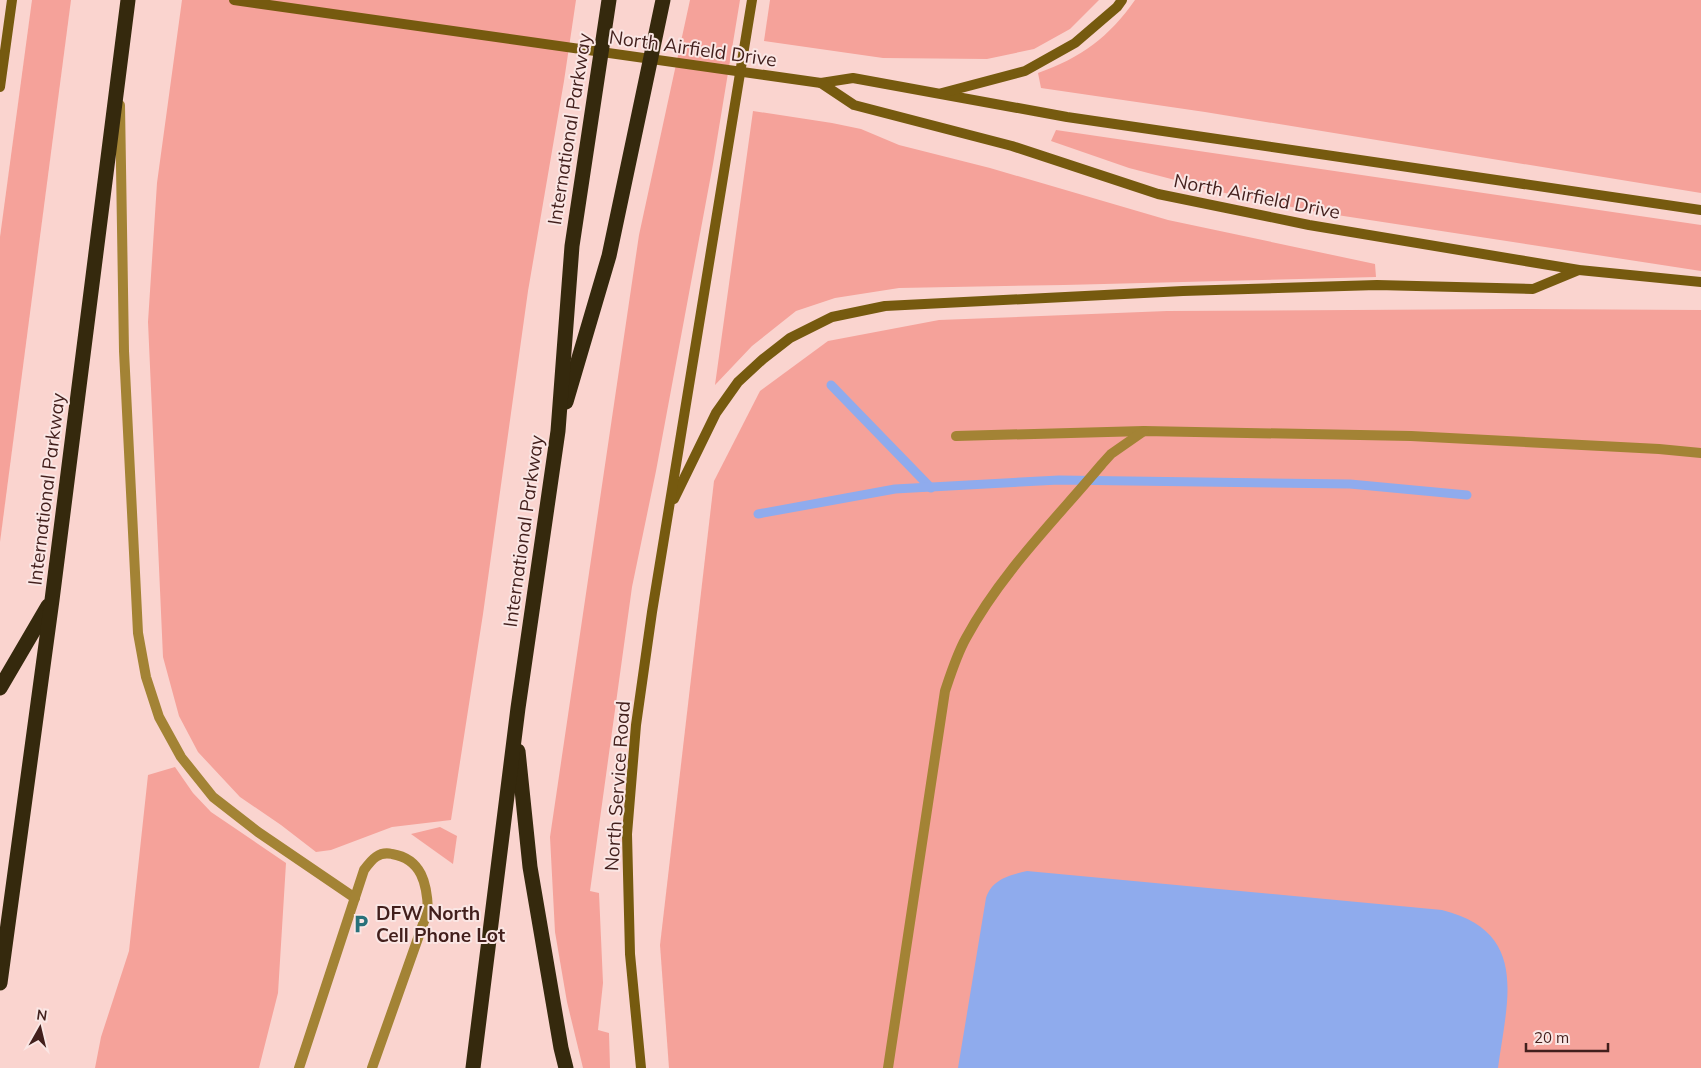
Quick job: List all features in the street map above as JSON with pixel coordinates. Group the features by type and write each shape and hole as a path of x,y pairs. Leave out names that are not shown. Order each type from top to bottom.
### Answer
{"highway":[{"name":"International Parkway","path":"0,983 52,600 128,0"},
{"name":"International Parkway","path":"473,1068 516,724 558,431 572,246 609,0"},
{"path":"558,431 609,256 663,0"},
{"path":"0,688 52,600"},
{"path":"516,724 530,866 566,1068"}],"main road":[{"path":"0,87 12,0"},
{"name":"North Airfield Drive","path":"234,0 821,83 853,78 1067,117 1701,210"},
{"name":"North Service Road","path":"641,1068 630,954 627,834 636,725 652,612 752,0"},
{"path":"938,94 1025,71 1075,43 1122,0"},
{"name":"North Airfield Drive","path":"821,83 854,106 1012,146 1158,194 1309,225 1579,270 1701,282"},
{"path":"669,509 716,413 738,382 790,338 832,317 885,306 1183,291 1377,285 1534,289 1579,270"}],"lane":[{"path":"120,59 125,361 138,633 146,677 159,718 181,757 213,797 258,832 355,898"},
{"path":"956,436 1144,431 1411,436 1659,449 1701,453"},
{"path":"888,1068 945,691 965,639 988,600 1102,464 1111,454 1144,431"},
{"path":"299,1068 364,870 371,860 384,852 400,855 413,862 421,874 427,890 428,910 372,1068"}],"shaded area":[{"path":"32,0 71,0 0,542 0,237"},
{"path":"182,0 576,0 528,291 483,614 451,820 392,827 331,850 316,852 240,797 198,752 179,716 163,657 148,322 157,183"},
{"path":"690,0 740,0 713,164 656,471 632,587 590,891 599,893 603,983 598,1030 609,1033 610,1068 583,1068 567,1002 555,932 550,837 639,235"},
{"path":"770,0 1099,0 1070,29 1034,49 987,59 883,58 764,41"},
{"path":"1135,0 1701,0 1701,193 1205,112 1041,88 1038,73 1068,60 1093,45 1115,25"},
{"path":"753,111 861,129 899,145 990,168 1168,220 1375,264 1376,277 899,288 835,298 796,311 752,346 715,385"},
{"path":"1056,130 1701,225 1701,271 1311,211 1225,193 1129,168 1051,141"},
{"path":"1701,310 1701,1068 669,1068 660,945 714,481 760,391 828,341 939,320 1167,311"},
{"path":"175,767 193,793 211,812 286,863 278,993 259,1068 95,1068 101,1037 129,951 148,775"},
{"path":"440,827 457,836 453,864 411,834"}],"water":[{"path":"1027,871 1442,910 1470,920 1489,934 1501,952 1506,972 1505,1018 1498,1068 958,1068 986,898 997,882 1008,876"}],"waterway":[{"path":"831,385 931,488"},
{"path":"758,514 895,489 1059,480 1350,484 1467,495"}],"place":[{"name":"DFW North Cell Phone Lot","path":"361,924"}]}
